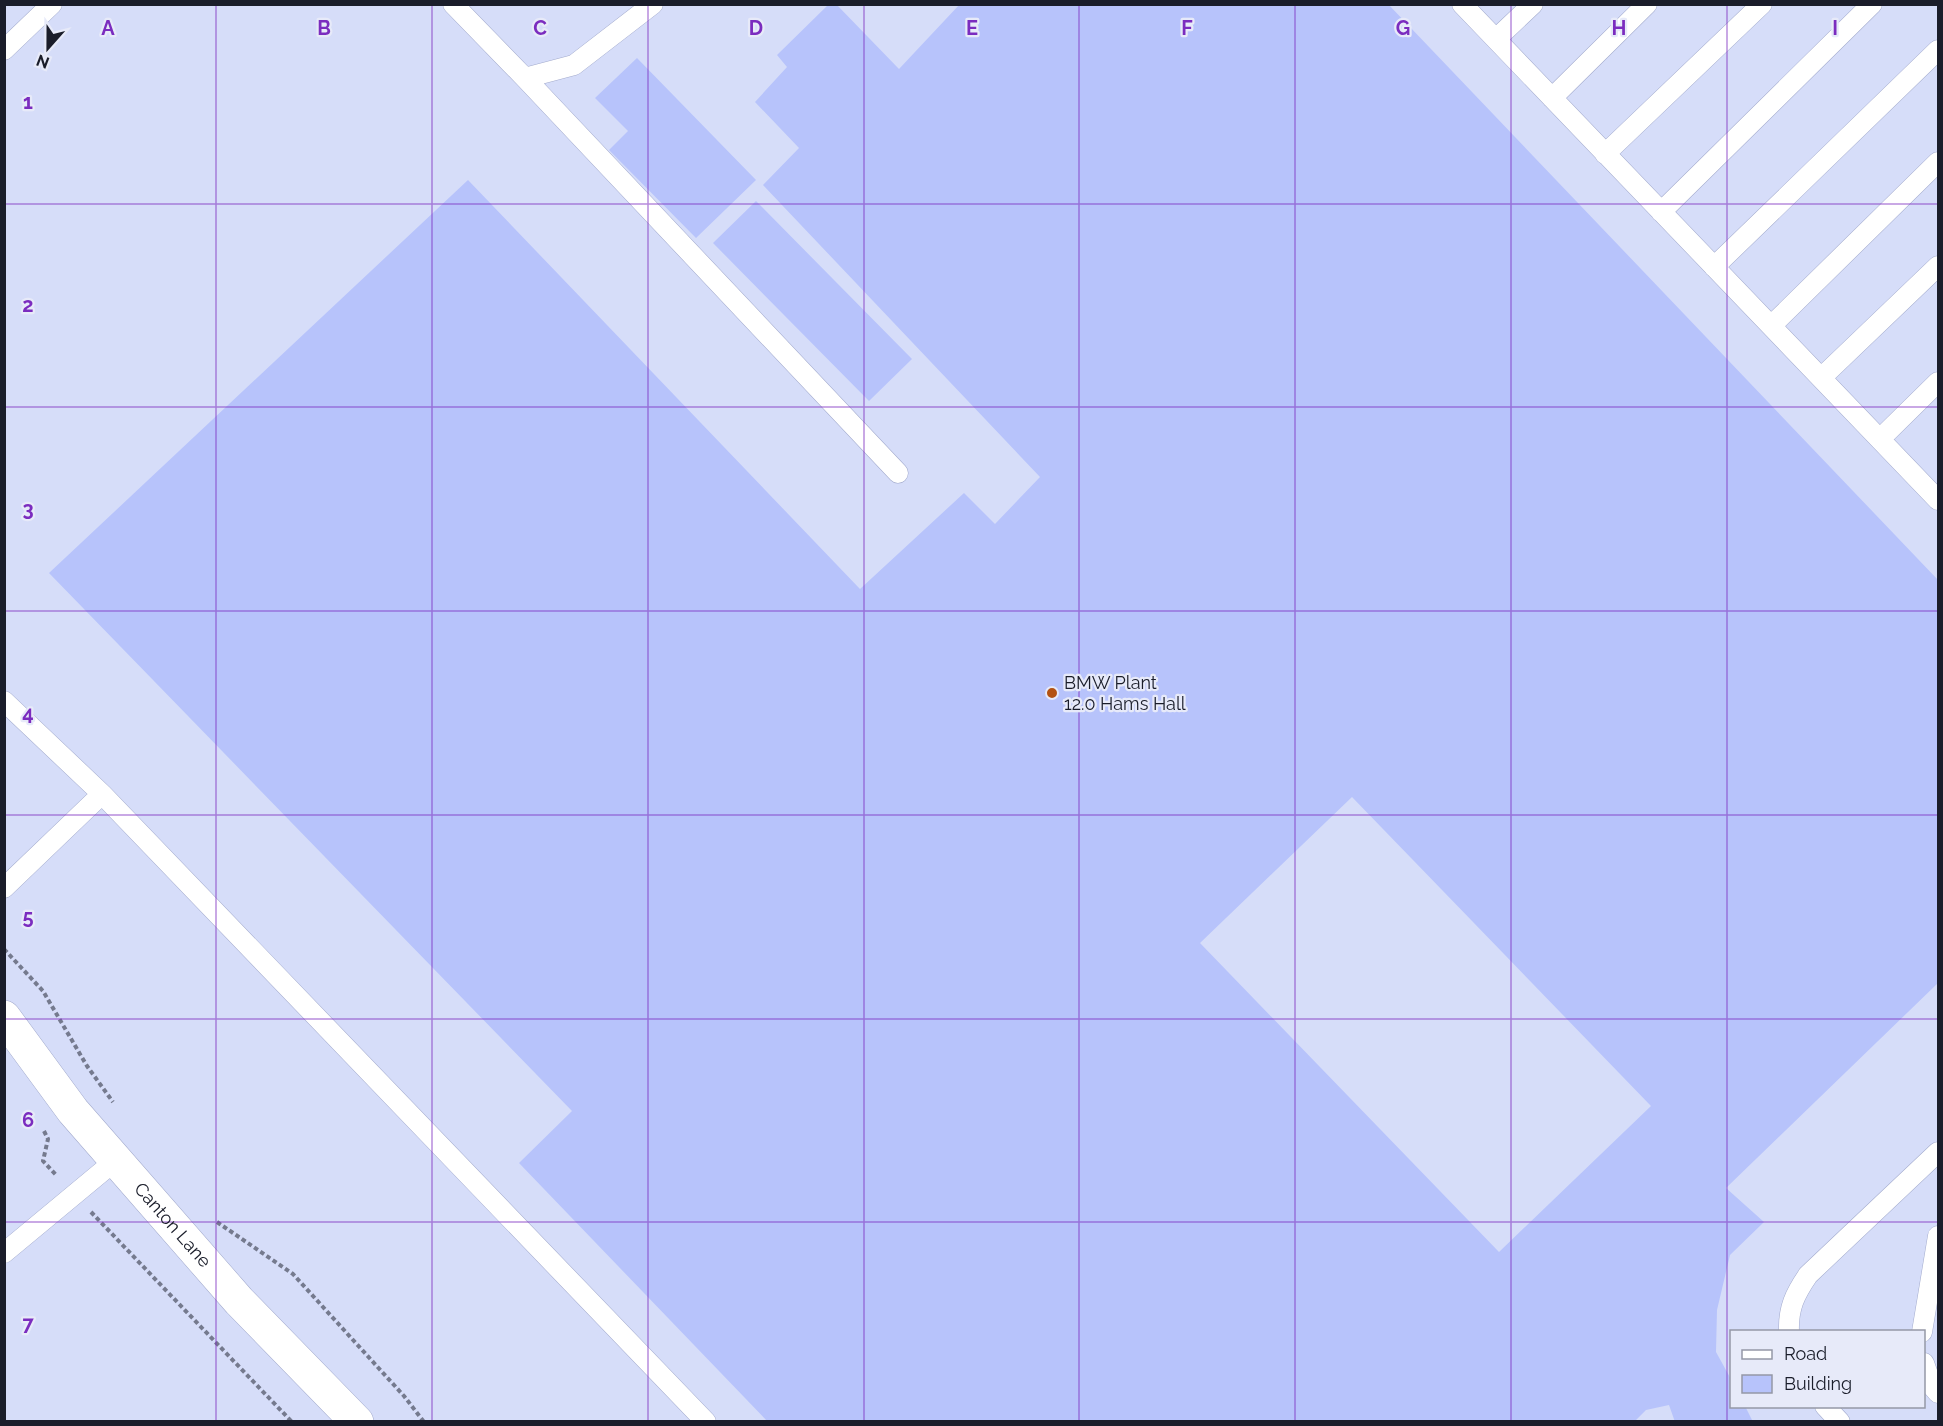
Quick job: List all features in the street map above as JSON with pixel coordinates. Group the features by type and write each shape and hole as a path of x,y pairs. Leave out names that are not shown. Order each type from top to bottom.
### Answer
{"street":[{"name":"Canton Lane","path":"4,1017 73,1111 239,1300 357,1422"}],"lane":[{"path":"4,50 52,4"},
{"path":"453,4 898,473"},
{"path":"525,78 574,65 653,4"},
{"path":"1462,4 1880,439 1937,495"},
{"path":"1496,39 1533,4"},
{"path":"1552,98 1647,4"},
{"path":"1605,154 1762,4"},
{"path":"1661,212 1872,4"},
{"path":"1714,267 1938,50"},
{"path":"1771,326 1938,162"},
{"path":"1821,378 1938,266"},
{"path":"1880,439 1938,382"},
{"path":"4,701 102,794 706,1422"},
{"path":"4,888 102,794"},
{"path":"1789,1330 1794,1296 1808,1275 1938,1152"},
{"path":"4,1253 116,1160"},
{"path":"1922,1330 1938,1236"},
{"path":"1925,1368 1932,1386 1938,1393"},
{"path":"1826,1408 1840,1422"}],"path":[{"path":"4,949 43,991 87,1066 114,1104"},
{"path":"39,1122 48,1139 43,1161 292,1422"},
{"path":"210,1218 293,1274 404,1396 424,1422"}],"building":[{"name":"BMW Plant 12.0 Hams Hall","path":"829,4 836,4 899,69 960,4 1388,4 1938,580 1938,983 1726,1188 1764,1222 1730,1255 1717,1310 1716,1352 1730,1377 1730,1408 1746,1408 1753,1422 1675,1422 1669,1405 1646,1410 1634,1422 768,1422 519,1163 572,1111 49,573 468,180 860,589 964,493 995,524 1040,477 763,185 799,148 755,102 787,67 777,55","holes":["1352,797 1651,1106 1499,1252 1200,943"]},
{"path":"637,58 756,180 696,238 609,150 628,131 595,98"},
{"path":"756,201 912,359 869,401 713,243"}],"place":[{"name":"BMW Plant 12.0 Hams Hall","path":"1052,693"}]}
